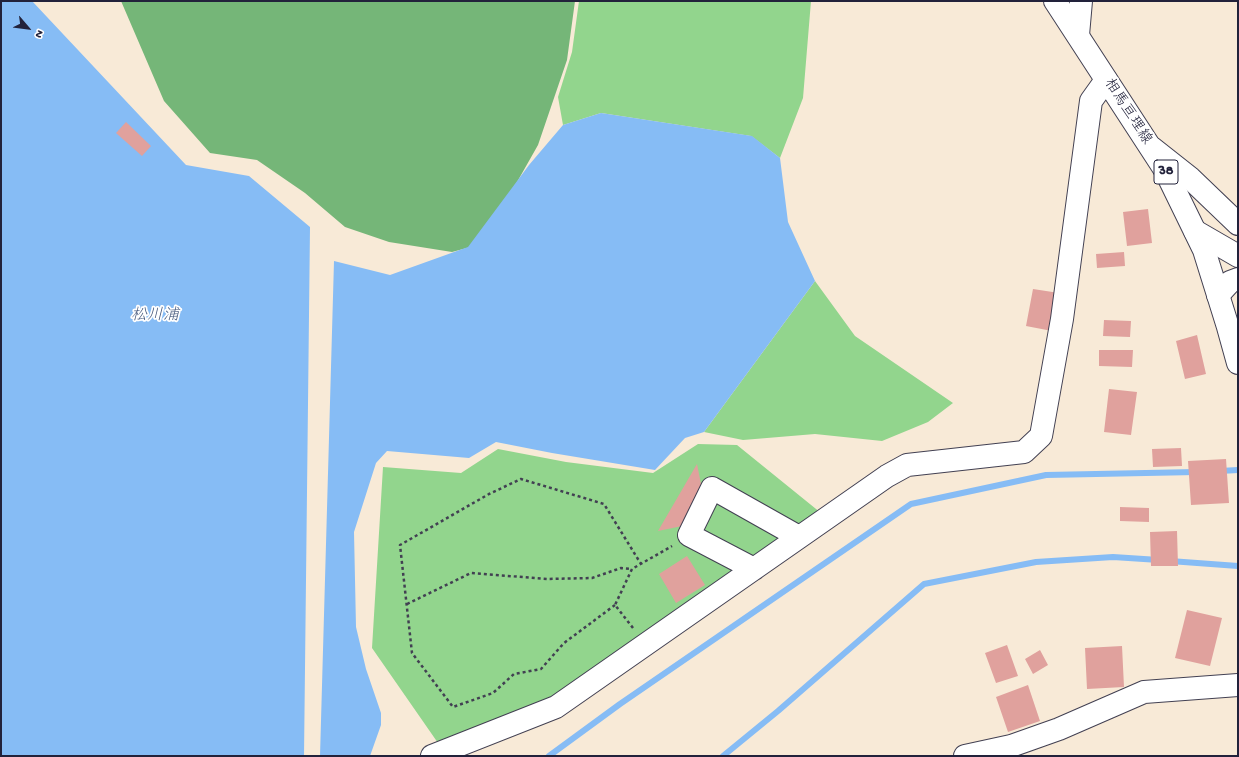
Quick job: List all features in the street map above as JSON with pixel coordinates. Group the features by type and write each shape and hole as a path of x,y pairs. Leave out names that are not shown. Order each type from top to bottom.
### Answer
{"street":[{"name":"相馬亘理線","path":"1055,1 1166,170 1204,250 1238,363"},
{"path":"1078,35 1081,1"},
{"path":"432,756 556,707 887,476 906,465 1024,452 1040,436 1062,319 1091,101 1106,80"},
{"path":"1150,146 1190,178 1238,224"},
{"path":"1195,231 1238,256"},
{"path":"1218,295 1230,282 1238,279"},
{"path":"754,569 689,535 712,488 800,537"},
{"path":"965,756 1011,746 1059,729 1144,692 1238,685"}],"path":[{"path":"641,564 604,504 521,479 489,494 400,545 412,653 452,707 492,694 514,674 541,670 564,643 615,605 632,570 689,535"},
{"path":"407,604 471,573 554,579 592,578 620,568 632,570"},
{"path":"615,605 645,645"}],"green space":[{"path":"121,1 575,1 567,60 538,145 482,244 452,252 389,242 345,227 305,193 257,160 210,153 164,101"},
{"path":"579,1 811,1 803,98 780,158 751,136 601,113 563,125 558,97 572,52"},
{"path":"815,281 855,336 953,403 928,422 882,441 815,434 743,440 704,432"},
{"path":"698,444 737,445 821,513 549,701 438,743 372,648 383,467 461,473 498,449 566,462 653,473"}],"water":[{"name":"松川浦","path":"1,1 32,1 186,165 249,176 310,227 304,756 1,756"},
{"path":"601,113 752,136 780,158 788,222 815,281 704,432 685,438 655,470 496,442 469,458 387,451 376,463 354,532 356,627 366,669 381,713 381,725 370,756 320,756 334,261 390,275 468,247 529,165 563,125"}],"building":[{"path":"126,122 151,146 142,156 116,133"},
{"path":"1148,209 1152,243 1127,246 1123,212"},
{"path":"1124,252 1125,266 1097,268 1096,254"},
{"path":"1033,289 1059,293 1052,331 1026,326"},
{"path":"1104,320 1131,321 1130,337 1103,336"},
{"path":"1197,335 1206,374 1185,379 1176,341"},
{"path":"1099,350 1133,350 1132,367 1099,366"},
{"path":"1109,389 1137,392 1131,435 1104,432"},
{"path":"1181,448 1182,466 1153,467 1152,449"},
{"path":"1226,459 1229,503 1191,505 1188,461"},
{"path":"697,464 704,499 692,524 658,531"},
{"path":"1120,507 1149,508 1149,522 1120,521"},
{"path":"1177,531 1178,566 1151,566 1150,532"},
{"path":"687,556 705,585 676,603 659,574"},
{"path":"1187,610 1222,618 1210,666 1175,658"},
{"path":"1007,645 1018,676 996,683 985,653"},
{"path":"1122,646 1124,687 1087,689 1085,648"},
{"path":"1040,650 1048,665 1033,674 1025,659"},
{"path":"1028,685 1040,721 1008,732 996,697"}],"waterway":[{"path":"1220,471 1238,470"},
{"path":"549,756 620,704 911,504 1046,475 1196,472"},
{"path":"723,756 778,711 924,584 1036,562 1113,557 1159,560"},
{"path":"1170,561 1238,566"}]}
